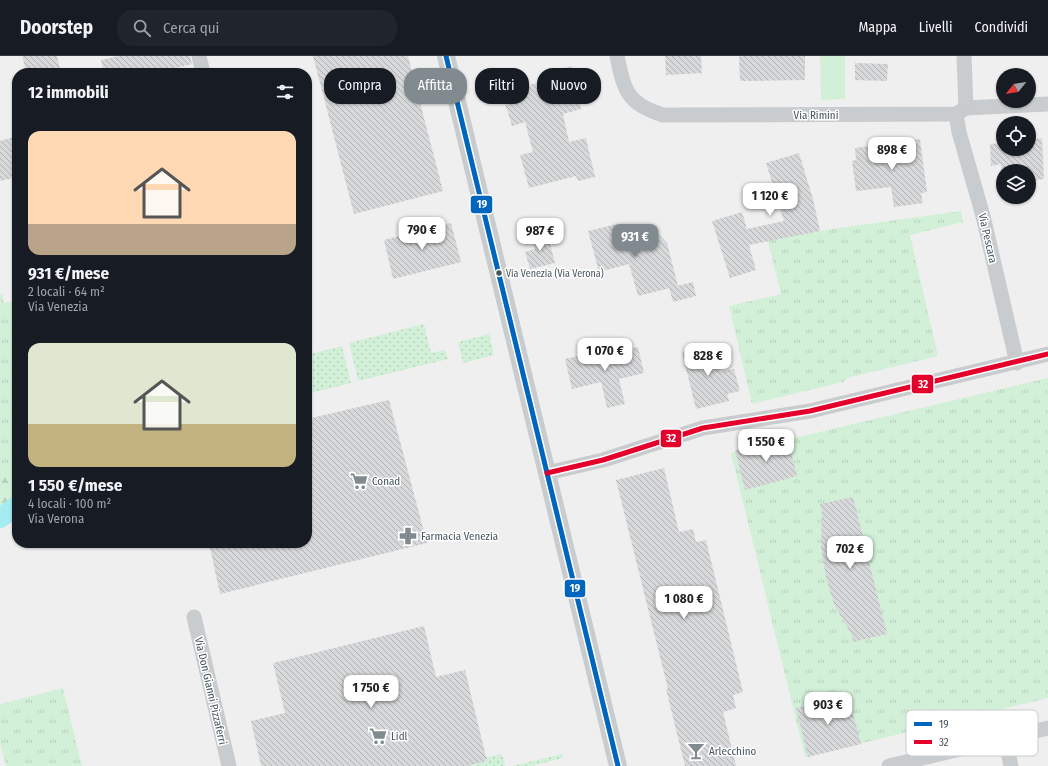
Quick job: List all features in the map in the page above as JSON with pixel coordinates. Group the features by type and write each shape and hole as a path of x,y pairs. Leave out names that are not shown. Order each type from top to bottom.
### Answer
{"street":[{"path":"199,56 202,68"},
{"path":"446,56 618,766"},
{"name":"Via Rimini","path":"617,56 624,86 633,101 647,110 663,115 961,111 1048,104"},
{"name":"Via Pescara","path":"964,56 959,132 981,207 1017,363"},
{"path":"547,473 603,460 703,428 810,411 1017,363 1048,354"},
{"name":"Via Don Gianni Pizzaferri","path":"194,617 228,766"},
{"path":"1038,730 1048,728"},
{"path":"889,766 930,756"},
{"path":"1009,756 1011,766"}],"green space":[{"path":"820,56 845,56 845,99 821,100"},
{"path":"961,211 963,222 910,235 938,356 847,378 843,382 752,404 729,306 781,294 767,238"},
{"path":"2,294 4,303 12,302 12,462 0,476 0,295"},
{"path":"424,324 431,353 445,350 448,359 358,381 349,343"},
{"path":"489,334 494,355 463,363 458,342"},
{"path":"342,346 351,383 312,393 312,354"},
{"path":"1048,378 1048,698 999,710 906,710 906,732 805,757 731,453"},
{"path":"12,462 12,499 0,509 0,476"},
{"path":"63,688 82,766 6,766 0,743 0,704"},
{"path":"502,754 505,766 467,766 487,761 486,757"},
{"path":"562,754 563,758 531,766 512,766"}],"building":[{"path":"22,56 57,56 60,68 26,68"},
{"path":"119,56 190,56 192,64 176,68 103,68 101,60"},
{"path":"313,56 408,56 411,68 404,68 404,104 420,104 443,191 354,214 325,104 396,104 396,68 324,68 324,98"},
{"path":"665,56 701,56 702,73 666,75"},
{"path":"739,56 805,56 805,80 740,81"},
{"path":"855,63 888,64 887,81 855,80"},
{"path":"537,83 537,104 580,104 581,109 563,114 569,142 586,138 595,177 578,181 576,176 529,188 520,155 533,152 525,122 512,126 505,104 529,104 529,85"},
{"path":"12,137 12,178 0,181 0,141"},
{"path":"1042,138 1044,179 1036,180 1036,164 996,164 991,166 990,144 996,144 996,156 1036,156 1036,139"},
{"path":"920,139 927,192 921,193 923,203 894,207 891,187 856,191 852,161 856,160 855,148"},
{"path":"799,153 813,199 820,231 749,245 756,270 730,278 712,221 742,212 747,229 784,221 766,163"},
{"path":"451,223 461,262 393,279 384,240"},
{"path":"617,224 633,240 656,232 667,243 678,286 638,296 629,264 599,272 588,231"},
{"path":"547,232 555,263 530,269 525,252 535,249 532,236"},
{"path":"693,282 696,296 673,302 669,288"},
{"path":"713,344 720,372 734,369 740,391 727,394 729,401 696,409 682,352"},
{"path":"638,347 644,373 619,379 625,404 607,408 601,382 572,389 565,359 591,353 592,357"},
{"name":"Conad","path":"389,400 427,543 220,594 210,548 312,548 312,418"},
{"path":"787,437 797,476 745,490 735,450"},
{"path":"664,468 679,532 693,529 696,542 706,540 743,692 733,695 736,708 723,712 736,766 685,766 666,689 668,689 616,480"},
{"path":"853,497 887,634 853,642 852,635 834,604 826,577 821,548 822,511 820,504"},
{"path":"424,626 436,677 465,670 487,761 467,766 261,766 251,721 285,713 273,663"},
{"path":"848,695 861,744 808,757 796,708"}],"waterway":[{"path":"0,518 12,510"}],"transit line":[{"name":"19","path":"446,56 618,766"},
{"name":"32","path":"547,473 603,460 703,428 810,411 1048,354"}],"place":[{"name":"Via Venezia (Via Verona)","path":"499,273"},
{"name":"Conad","path":"359,481"},
{"name":"Farmacia Venezia","path":"408,536"},
{"name":"Lidl","path":"378,736"},
{"name":"Arlecchino","path":"696,751"}]}
